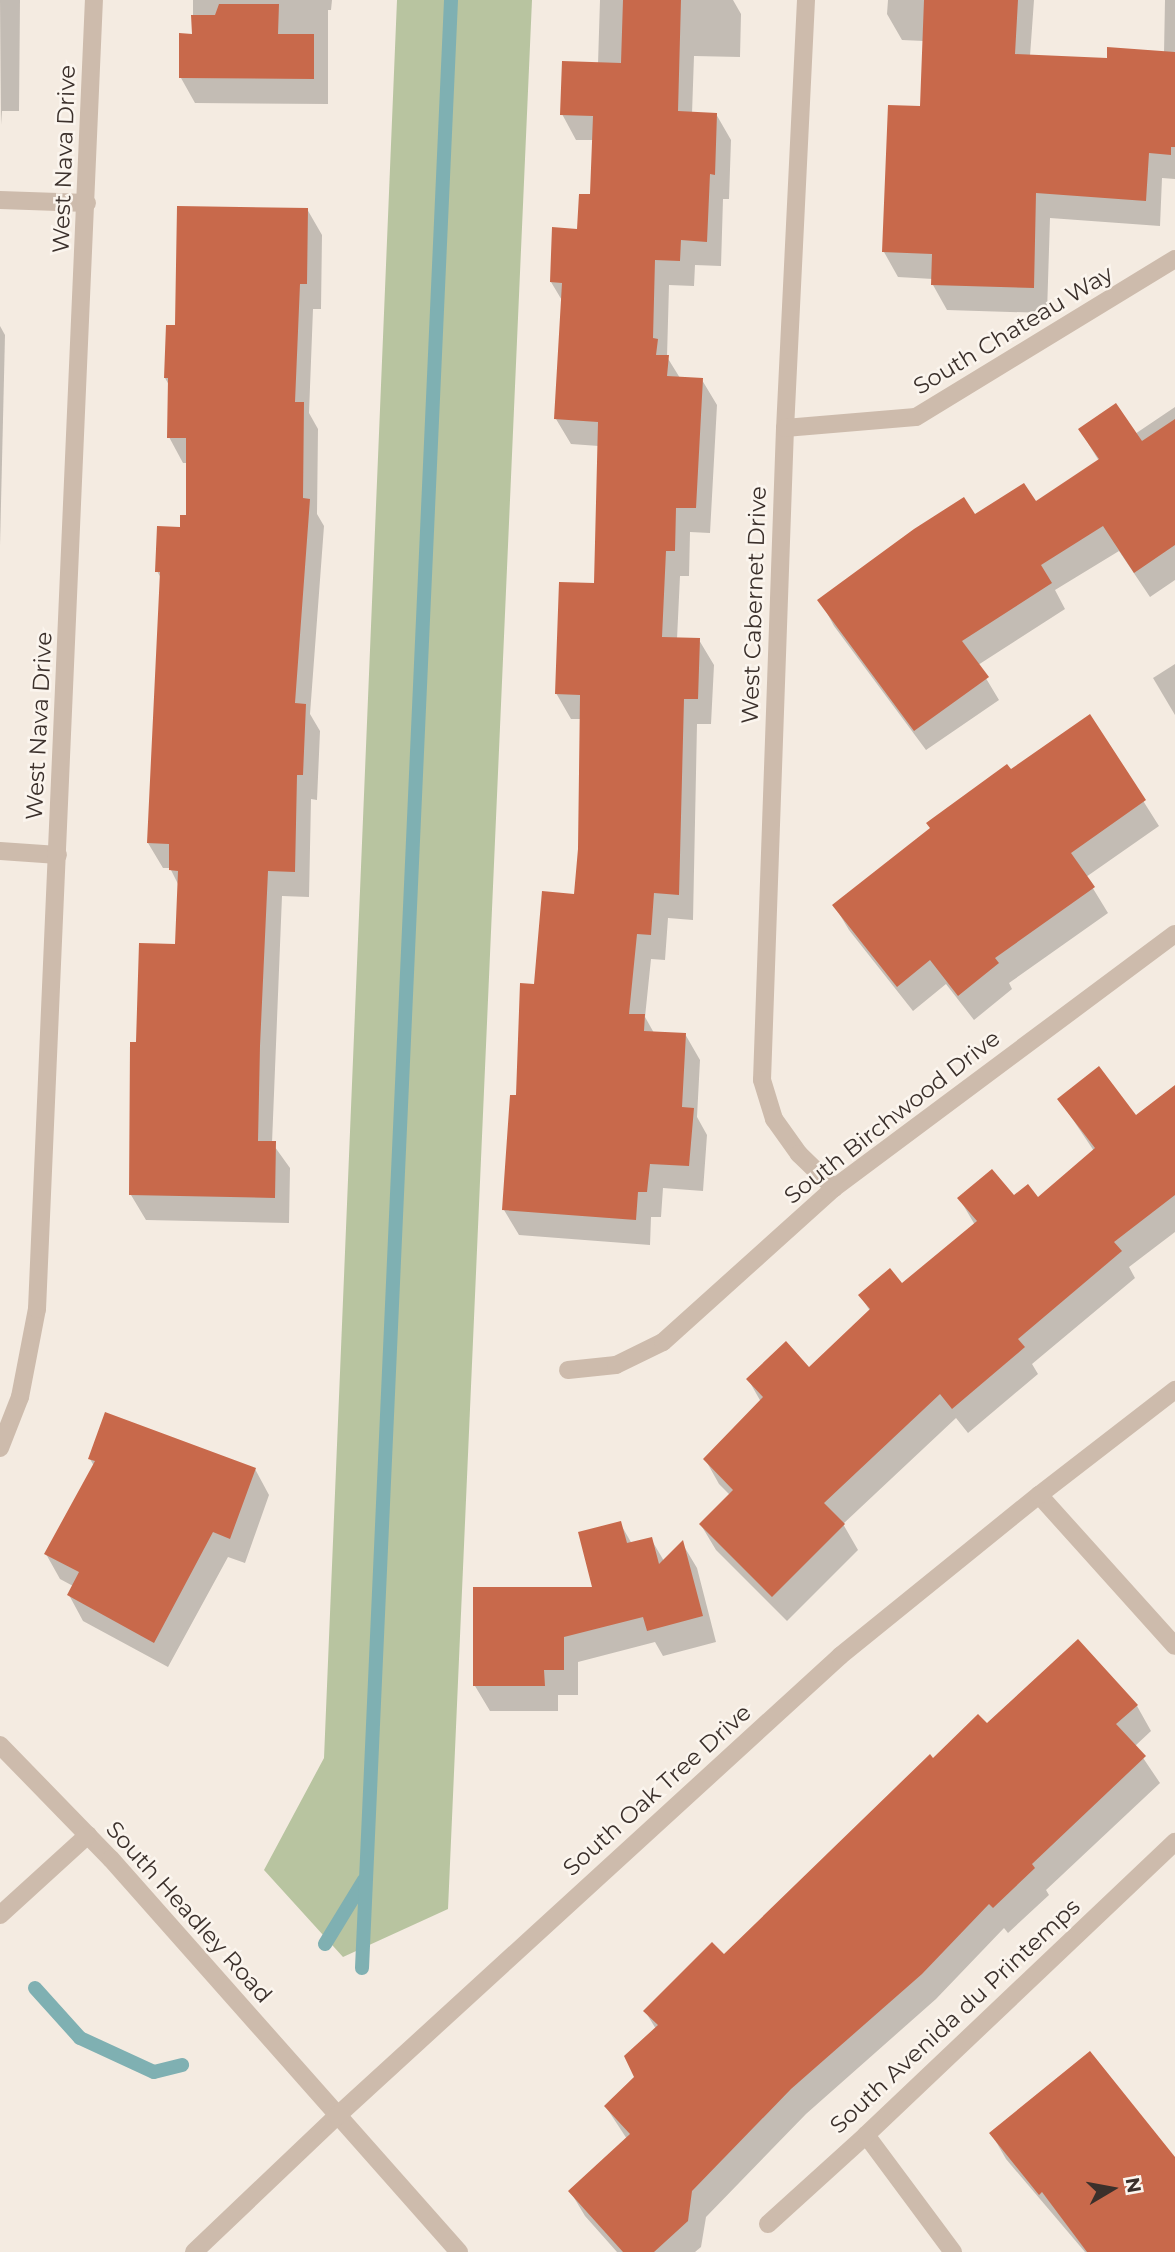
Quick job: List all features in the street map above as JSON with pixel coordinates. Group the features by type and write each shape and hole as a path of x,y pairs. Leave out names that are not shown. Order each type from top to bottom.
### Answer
{"street":[{"name":"West Nava Drive","path":"0,1448 20,1397 37,1310 94,0"},
{"name":"West Cabernet Drive","path":"806,0 786,428 762,1080 774,1119 799,1154 834,1188"},
{"path":"0,200 87,203"},
{"name":"South Chateau Way","path":"786,428 916,417 1175,260"},
{"path":"0,851 58,855"},
{"name":"South Birchwood Drive","path":"568,1370 616,1365 663,1342 834,1188 1175,934"},
{"name":"South Oak Tree Drive","path":"194,2252 337,2116 840,1656 1039,1495 1175,1391"},
{"path":"1039,1495 1175,1646"},
{"name":"South Headley Road","path":"0,1745 88,1835 459,2252"},
{"path":"0,1915 88,1835"},
{"name":"South Avenida du Printemps","path":"768,2224 866,2135 1175,1842"},
{"path":"866,2135 953,2252"}],"green space":[{"path":"397,0 532,0 448,1909 343,1957 264,1870 324,1758"}],"building":[{"path":"623,0 681,0 678,111 717,113 715,175 710,174 707,242 681,240 680,261 655,260 653,338 658,339 656,355 669,355 667,376 703,378 696,508 676,508 675,551 666,551 662,637 700,638 698,699 684,699 679,895 654,893 651,935 637,934 629,1014 645,1014 644,1031 686,1033 682,1107 694,1108 689,1166 650,1164 647,1192 638,1192 636,1220 502,1210 510,1095 516,1095 520,983 534,984 542,891 574,894 578,849 580,695 555,694 559,582 594,583 598,422 554,419 562,283 550,282 552,227 577,229 579,194 590,194 593,116 560,115 562,61 621,63"},
{"path":"924,0 1018,0 1015,54 1107,58 1107,47 1175,52 1175,147 1171,147 1171,155 1149,153 1146,201 1036,193 1034,288 931,285 932,254 882,252 888,105 920,106"},
{"path":"219,4 279,4 278,34 314,34 314,79 179,78 179,33 192,34 191,15 215,15"},
{"path":"177,206 308,208 307,284 300,284 295,402 304,402 303,498 310,499 295,703 306,704 303,775 297,775 295,872 268,871 260,1046 258,1141 276,1141 275,1198 129,1195 130,1042 136,1042 139,943 175,944 178,871 169,870 169,844 147,843 160,572 155,572 157,526 180,527 180,515 186,515 186,438 167,438 168,378 164,378 166,325 175,325"},
{"path":"1116,403 1142,441 1175,419 1175,545 1134,573 1103,526 1041,565 1052,583 962,641 989,677 914,731 817,600 914,529 964,497 975,514 1024,483 1036,501 1099,459 1078,429"},
{"path":"1090,714 1146,800 1071,853 1095,887 995,958 999,963 958,996 930,960 897,987 832,905 930,828 926,823 1007,764 1011,769"},
{"path":"1099,1066 1136,1115 1175,1085 1175,1195 1114,1242 1122,1251 1018,1339 1025,1347 952,1409 940,1394 824,1503 845,1524 772,1597 699,1524 733,1490 703,1459 763,1397 746,1379 786,1341 809,1367 870,1309 858,1295 890,1268 902,1283 977,1221 957,1198 992,1169 1014,1195 1028,1184 1038,1197 1095,1148 1057,1099"},
{"path":"105,1412 256,1468 230,1539 213,1532 154,1643 67,1595 79,1572 44,1554 95,1461 88,1459"},
{"path":"621,1521 627,1543 652,1537 659,1564 683,1540 703,1616 647,1631 643,1617 564,1637 564,1670 544,1670 545,1686 473,1686 473,1587 592,1587 578,1532"},
{"path":"1078,1639 1138,1705 1116,1724 1146,1756 1032,1864 1035,1868 993,1908 989,1904 922,1974 791,2089 692,2191 688,2221 654,2252 623,2252 568,2191 630,2134 604,2106 634,2077 624,2056 658,2025 643,2011 712,1942 724,1954 930,1754 933,1758 978,1714 987,1723"},
{"path":"1090,2051 1175,2157 1175,2252 1087,2252 1042,2192 1039,2195 989,2133"}],"waterway":[{"path":"362,1968 451,0"},
{"path":"325,1944 364,1880"},
{"path":"35,1988 80,2038 154,2072 182,2065"}]}
